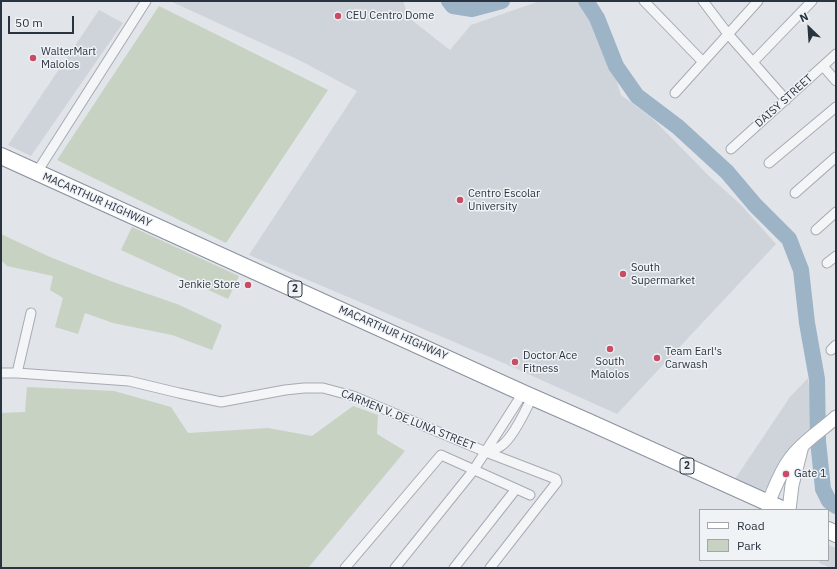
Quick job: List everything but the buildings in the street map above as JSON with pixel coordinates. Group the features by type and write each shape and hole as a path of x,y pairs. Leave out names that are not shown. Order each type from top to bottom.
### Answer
{"highway":[{"name":"MACARTHUR HIGHWAY","path":"1,156 782,509"}],"main road":[{"path":"768,503 783,470 792,456 836,417"},
{"path":"789,509 792,485 804,444"}],"street":[{"path":"37,172 146,1"},
{"path":"644,1 703,62"},
{"path":"703,1 728,34 786,100"},
{"path":"675,93 758,1"},
{"path":"753,62 812,1"},
{"name":"DAISY STREET","path":"731,149 836,54"},
{"path":"823,66 836,80"},
{"path":"769,163 836,107"},
{"path":"795,193 836,157"},
{"path":"816,230 836,212"},
{"path":"827,263 836,256"},
{"path":"17,373 31,313"},
{"name":"CARMEN V. DE LUNA STREET","path":"1,373 129,380 221,402 285,390 323,388 353,396 486,452 556,479 557,482 490,568"},
{"path":"395,568 473,471 507,420 528,395"},
{"path":"486,452 500,446 505,442 517,425 528,395"},
{"path":"507,420 517,425"},
{"path":"345,568 441,455 473,471 530,495"},
{"path":"454,568 516,489"}],"shaded area":[{"name":"Centro Escolar University","path":"170,1 403,1 409,18 450,50 471,25 540,1 580,1 591,11 599,27 621,95 652,118 709,176 741,205 776,244 617,414 499,361 249,255 357,91 301,61"},
{"path":"99,10 123,23 31,156 8,145"},
{"path":"808,378 813,430 799,443 764,491 735,479 790,397"},
{"path":"829,545 836,548 836,568 831,568 819,563 820,561 829,561"}],"green space":[{"path":"159,6 328,90 226,243 57,160"},
{"path":"132,227 239,276 228,299 121,250"},
{"path":"1,234 50,257 113,282 177,304 222,325 212,350 172,335 113,323 85,313 78,334 55,327 63,298 50,290 53,276 7,266 1,260"},
{"path":"27,387 114,391 171,407 188,433 268,428 312,436 353,406 378,415 377,434 405,451 308,568 1,568 1,413 25,412"}],"waterway":[{"path":"449,1 453,6 472,9 502,1"},
{"path":"586,1 597,18 616,66 637,96 678,127 727,172 755,205 789,239 801,270 807,323 817,379 818,441 823,489 829,501 836,506"}],"place":[{"name":"CEU Centro Dome","path":"338,16"},
{"name":"WalterMart Malolos","path":"33,58"},
{"name":"Centro Escolar University","path":"460,200"},
{"name":"South Supermarket","path":"623,274"},
{"name":"Jenkie Store","path":"248,285"},
{"name":"South Malolos","path":"610,349"},
{"name":"Team Earl's Carwash","path":"657,358"},
{"name":"Doctor Ace Fitness","path":"515,362"},
{"name":"Gate 1","path":"786,474"}]}
